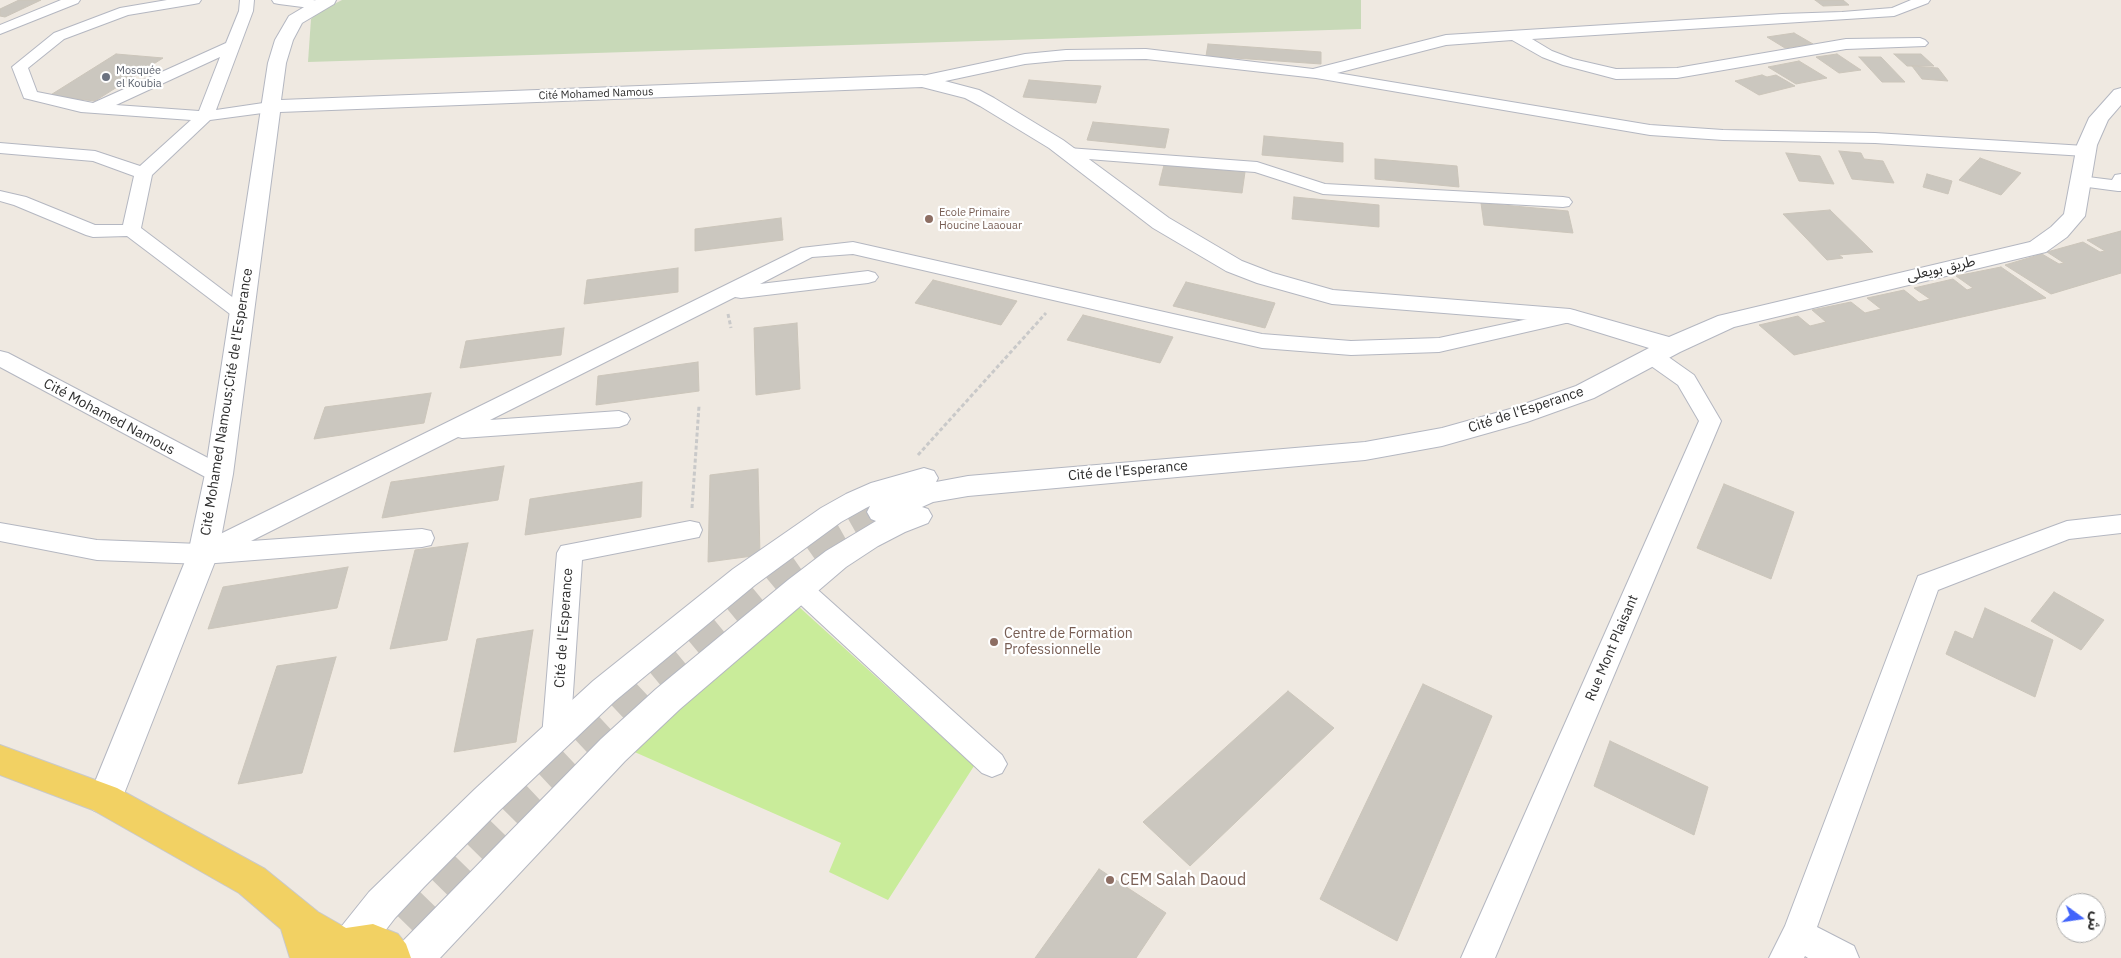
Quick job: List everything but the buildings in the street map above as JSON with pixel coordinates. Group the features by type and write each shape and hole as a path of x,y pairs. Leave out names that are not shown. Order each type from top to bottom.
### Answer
{"main road":[{"path":"270,107 277,63 284,40 295,20 323,2"},
{"path":"922,81 972,94 1021,122 1068,153 1161,223 1234,266 1265,278 1332,297 1570,316 1662,351"},
{"name":"Cité Mohamed Namous","path":"270,107 922,81"},
{"name":"طريق بويعلى","path":"1662,351 1726,321 2038,247 2059,232 2074,216 2085,151 2099,118 2120,95"},
{"name":"Cité Mohamed Namous;Cité de l'Esperance","path":"105,799 203,554 219,474 270,107"},
{"name":"Cité de l'Esperance","path":"881,512 928,493 1001,482 1365,451 1442,438 1518,416 1585,392 1662,351"},
{"path":"341,950 423,863 487,800 604,691 737,583 806,532 856,501 881,490 933,475 968,474 1001,482"},
{"path":"414,958 613,750 716,657 799,588 854,548 895,524 977,498 1001,482"},
{"path":"0,760 105,799 236,871 275,898 294,916 341,950 373,943 384,948 392,958"},
{"path":"294,916 308,958"}],"street":[{"path":"2,25 44,0"},
{"path":"2,25 73,0"},
{"path":"101,0 112,16"},
{"name":"Cité Mohamed Namous","path":"194,0 125,10 58,36 20,67 30,95 80,107 205,116 270,107"},
{"path":"131,230 143,173 205,116 230,47 246,11 247,0"},
{"path":"279,0 323,2"},
{"path":"1313,74 1446,40 1894,12 1923,0"},
{"path":"1516,36 1547,54 1568,62 1616,74 1677,73 1846,44 1920,43"},
{"path":"95,108 230,47"},
{"path":"922,81 1025,59 1066,54 1146,54 1313,74 1650,130 1723,135 1875,138 2085,151"},
{"path":"0,148 95,156 143,173"},
{"path":"1068,153 1258,167 1323,189 1563,202"},
{"path":"2080,181 2118,186 2121,179"},
{"path":"0,196 20,201 94,231 131,230 241,313"},
{"path":"203,554 808,252 853,248 1262,341 1351,348 1439,345 1570,316"},
{"path":"724,294 868,277"},
{"name":"Rue Mont Plaisant","path":"1478,958 1710,421 1686,380 1662,351"},
{"name":"Cité Mohamed Namous","path":"0,358 219,474"},
{"path":"450,431 619,419"},
{"path":"1842,958 1792,947 1927,583 2067,530 2121,524"},
{"name":"Cité de l'Esperance","path":"556,736 570,553 690,530"},
{"path":"0,532 97,550 203,554 422,538"},
{"path":"799,588 992,764"}],"path":[{"path":"917,456 1061,296"},
{"path":"690,530 699,406"}],"green space":[{"path":"342,0 1361,0 1361,29 308,62 311,19 320,11"},
{"path":"797,605 974,766 888,900 829,872 841,843 630,750"}],"tunnel":[{"path":"821,546 881,512"},
{"path":"369,958 517,807 644,688 783,573 823,545"}],"place":[{"name":"Mosquée el Koubia","path":"106,77"},
{"name":"Ecole Primaire Houcine Laaouar","path":"929,219"},
{"name":"Centre de Formation Professionnelle","path":"994,642"},
{"name":"CEM Salah Daoud","path":"1110,880"}]}
